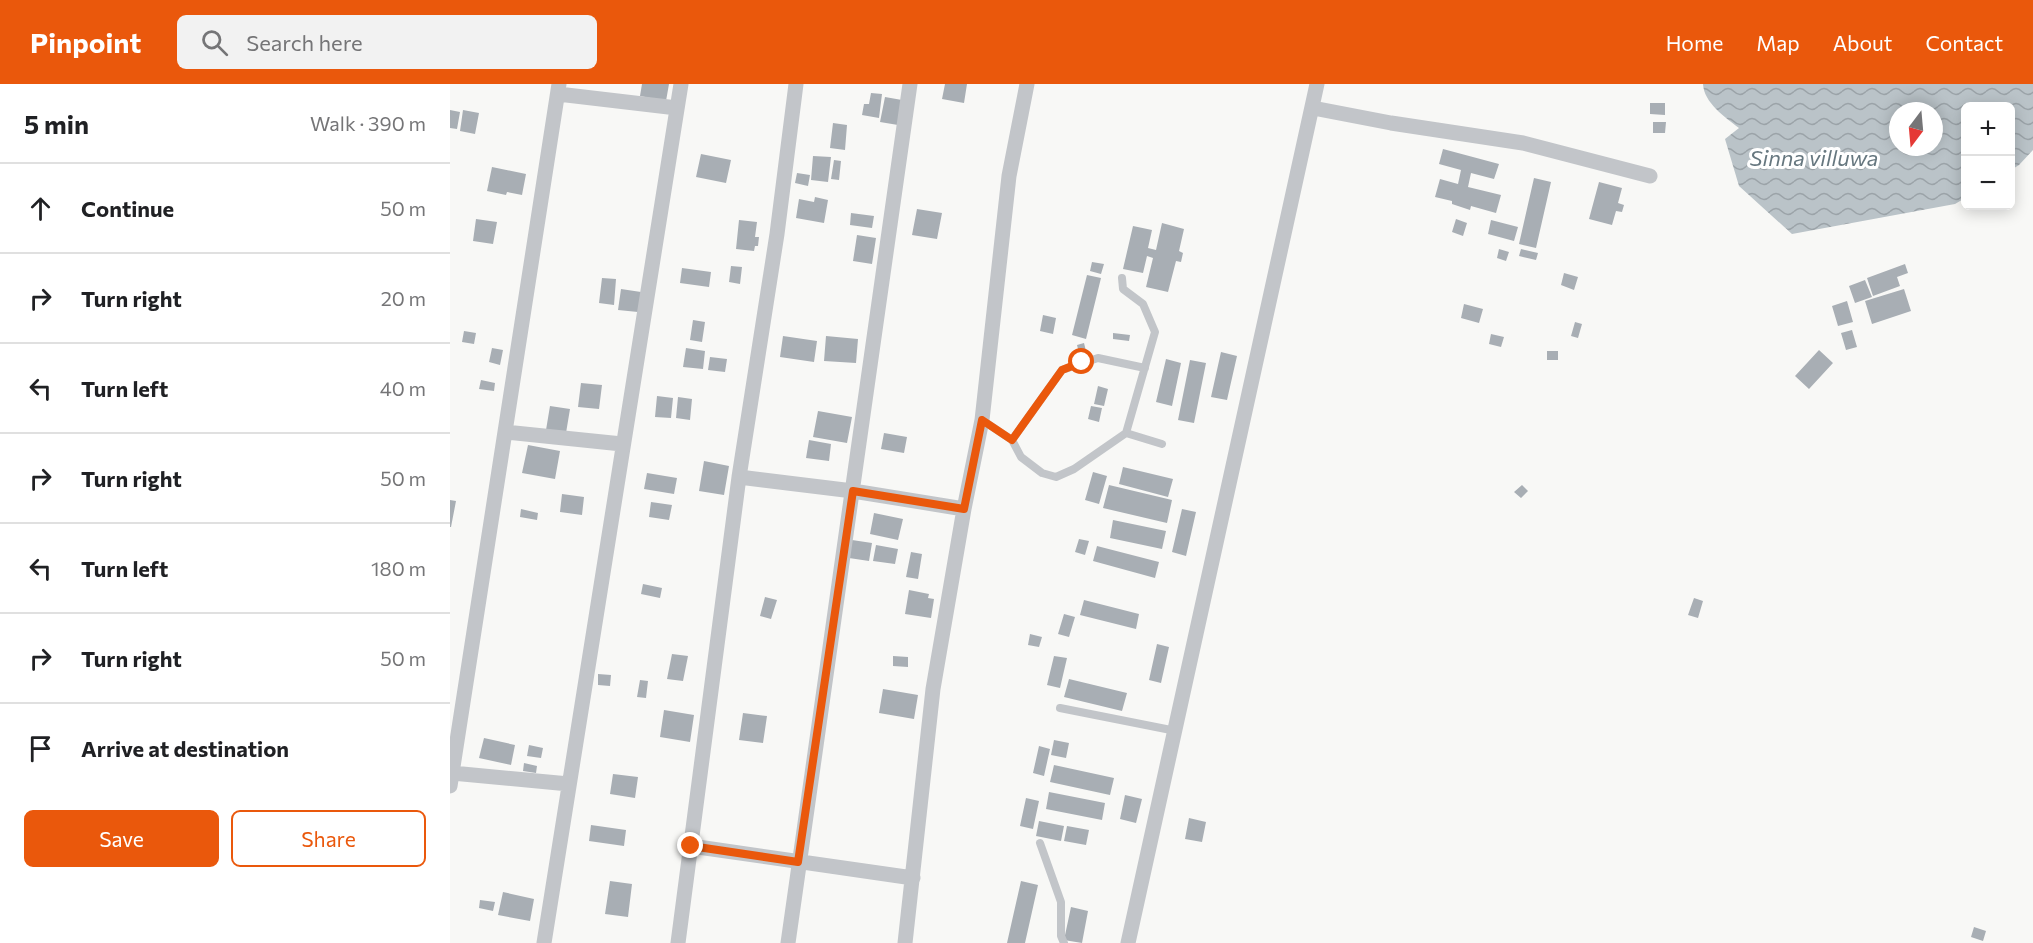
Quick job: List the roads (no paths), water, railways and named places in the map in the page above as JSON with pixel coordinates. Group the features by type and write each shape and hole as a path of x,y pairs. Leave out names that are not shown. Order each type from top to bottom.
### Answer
{"street":[{"path":"544,943 681,84"},
{"path":"678,943 739,477 777,234 796,84"},
{"path":"788,943 910,84"},
{"path":"905,943 933,689 982,420 1009,176 1027,84"},
{"path":"1128,943 1317,84"},
{"path":"569,784 451,779 558,89 677,108"},
{"path":"1313,108 1391,123 1523,143 1650,176"},
{"path":"506,432 622,444"},
{"path":"739,477 853,491 964,509"},
{"path":"691,846 913,878"}],"lane":[{"path":"982,420 1012,440 1021,457 1042,473 1056,477 1074,469 1126,433 1155,332 1143,304 1123,289 1122,278"},
{"path":"1012,440 1062,370 1098,358 1145,368"},
{"path":"1126,433 1161,444"},
{"path":"1060,708 1176,731"},
{"path":"1040,843 1061,902 1061,936 1064,943"}],"water":[{"name":"Sinna villuwa","path":"1703,84 2033,84 2033,150 2015,168 2015,102 1961,102 1961,200 1955,204 1792,234 1739,186 1725,139 1739,128 1716,109 1707,97"}]}
